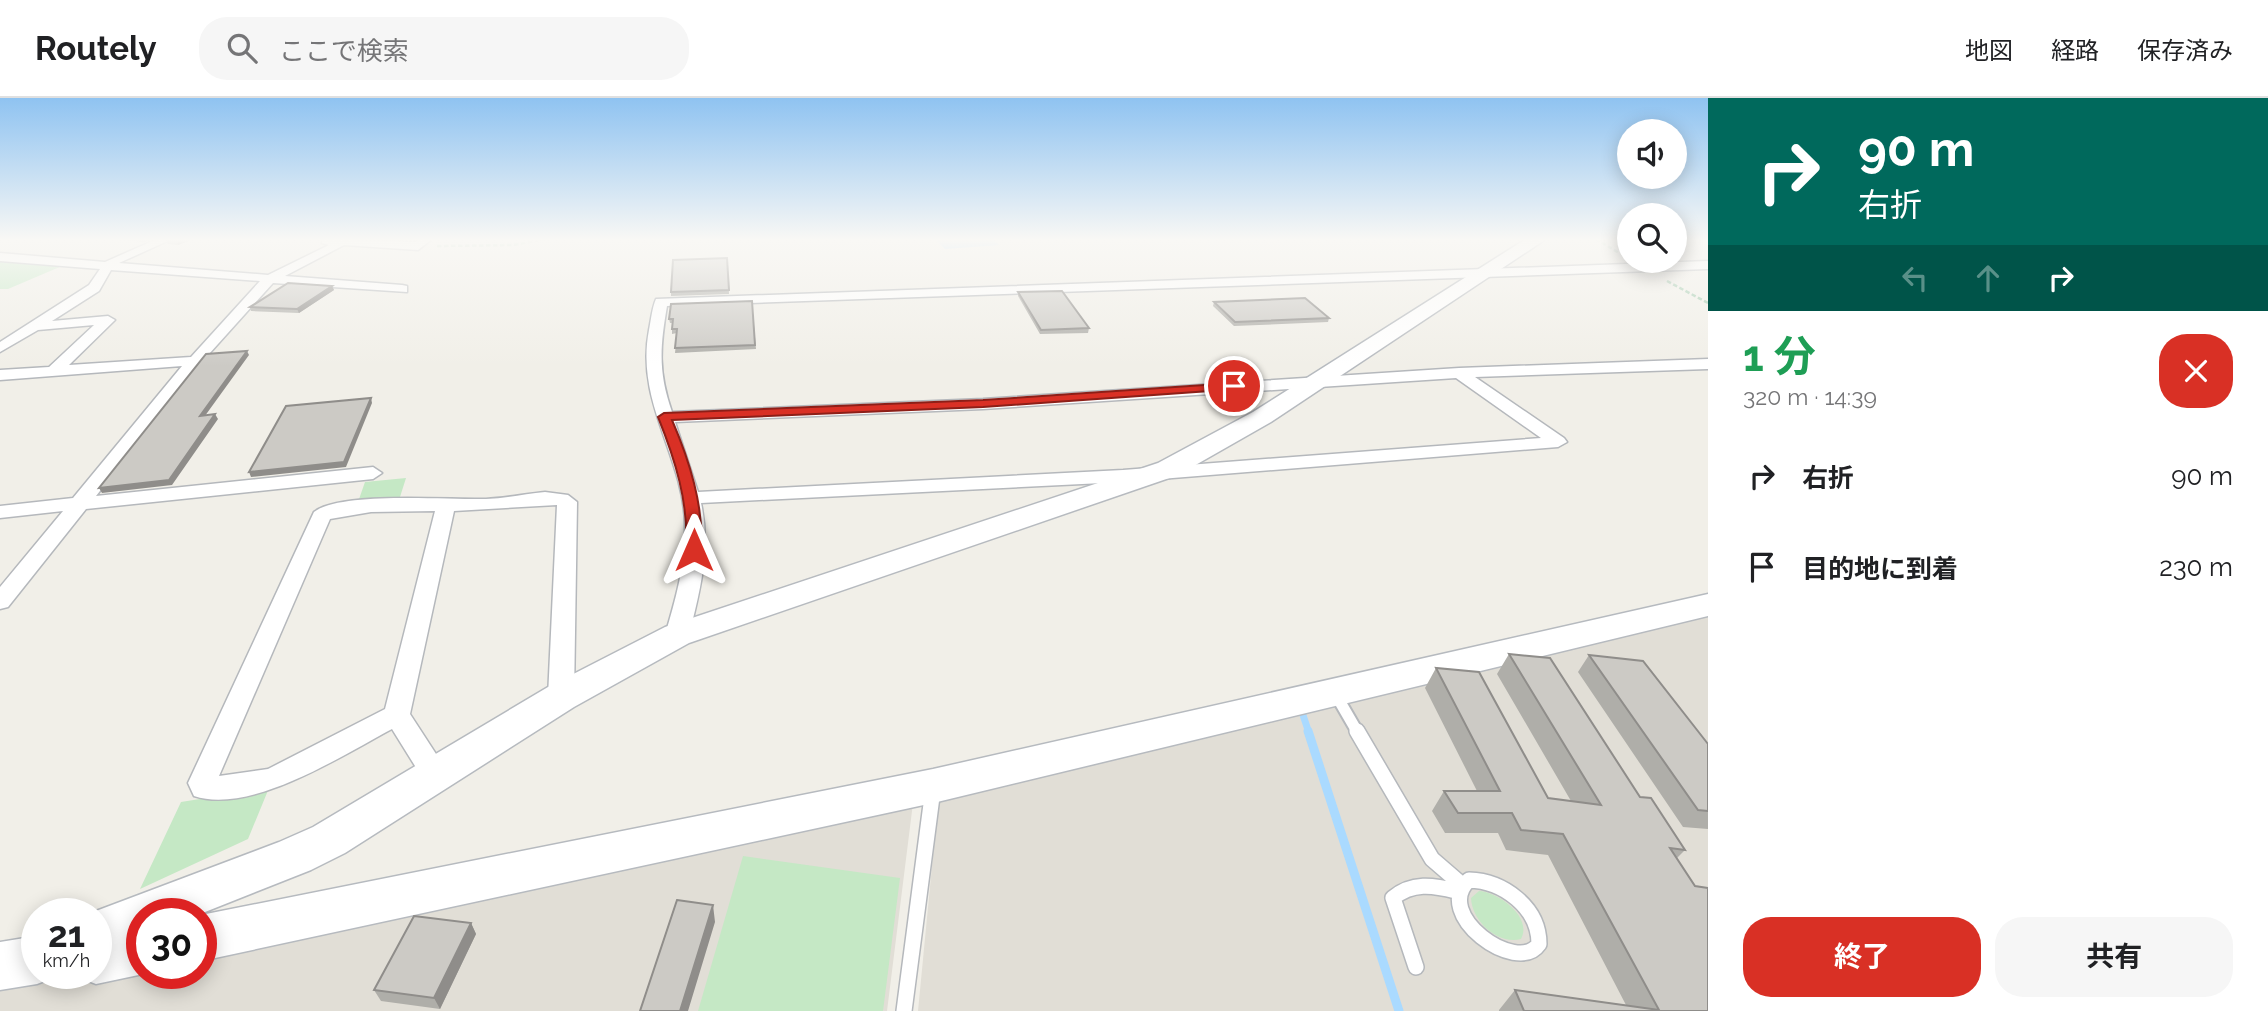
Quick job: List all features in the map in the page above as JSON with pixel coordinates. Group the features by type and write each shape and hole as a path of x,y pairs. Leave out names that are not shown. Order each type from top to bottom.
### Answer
{"street":[{"path":"4,342 94,288 98,282"},
{"path":"0,602 195,361 267,282"},
{"path":"304,282 402,289"},
{"path":"677,635 693,577 695,522 677,447 655,387 652,352 661,302 1241,282"},
{"path":"184,898 295,856 329,840 561,697 677,635 1160,473 1214,446 1473,282"},
{"path":"34,326 108,320 55,370"},
{"path":"0,375 195,361"},
{"path":"664,417 983,404 1459,373 1708,364"},
{"path":"691,498 1160,473 1558,442 1459,373"},
{"path":"0,512 373,473"},
{"path":"397,715 273,779 211,789 204,788 202,783 321,516 333,510 395,503 502,504 556,498 567,502 561,697"},
{"path":"435,774 397,715 446,504"},
{"path":"217,935 933,786 1708,605"}],"lane":[{"path":"1336,694 1433,859 1459,887"},
{"path":"904,1011 933,786"},
{"path":"1416,967 1393,898 1399,892 1427,883 1459,887 1469,880 1482,880 1497,884 1517,898 1538,930 1539,943 1534,951 1523,954 1493,946 1469,925 1457,900 1459,887"}],"shaded area":[{"path":"1708,613 1708,1011 918,1011 940,783"},
{"path":"914,795 887,1011 0,1011 0,978 21,975 21,989 112,989 112,973 126,973 126,989 217,989 217,934"}],"green space":[{"path":"0,282 25,282 8,289 0,289"},
{"path":"406,478 400,497 358,502 365,482"},
{"path":"269,788 248,839 140,889 181,802"},
{"path":"743,856 900,878 883,1011 698,1011"},
{"path":"1479,891 1487,892 1512,907 1522,922 1521,939 1512,940 1495,935 1481,923 1472,907 1471,898"}],"building":[{"path":"672,282 728,282 729,290 671,292"},
{"path":"288,283 332,286 297,309 250,307"},
{"path":"1062,291 1089,328 1041,330 1018,292"},
{"path":"1305,298 1329,318 1235,322 1214,302"},
{"path":"752,301 755,345 675,348 677,329 672,329 673,319 669,319 671,304"},
{"path":"247,351 200,416 215,414 169,480 99,488 206,354"},
{"path":"371,398 344,462 249,472 286,406"},
{"path":"1509,654 1550,658 1640,797 1651,798 1685,850 1670,848 1695,886 1708,888 1708,1011 1524,1011 1515,990 1659,1010 1563,834 1521,830 1512,813 1458,813 1444,791 1500,791 1436,668 1479,672 1548,798 1601,805"},
{"path":"1589,655 1643,661 1708,744 1708,811 1698,810"},
{"path":"677,900 713,905 680,1011 640,1011"},
{"path":"414,916 471,923 434,998 374,990"}],"waterway":[{"path":"1303,715 1309,733"},
{"path":"1308,731 1399,1011"}],"route":[{"path":"694,550 695,522 691,498 677,447 664,417 983,404 1234,386"}]}
